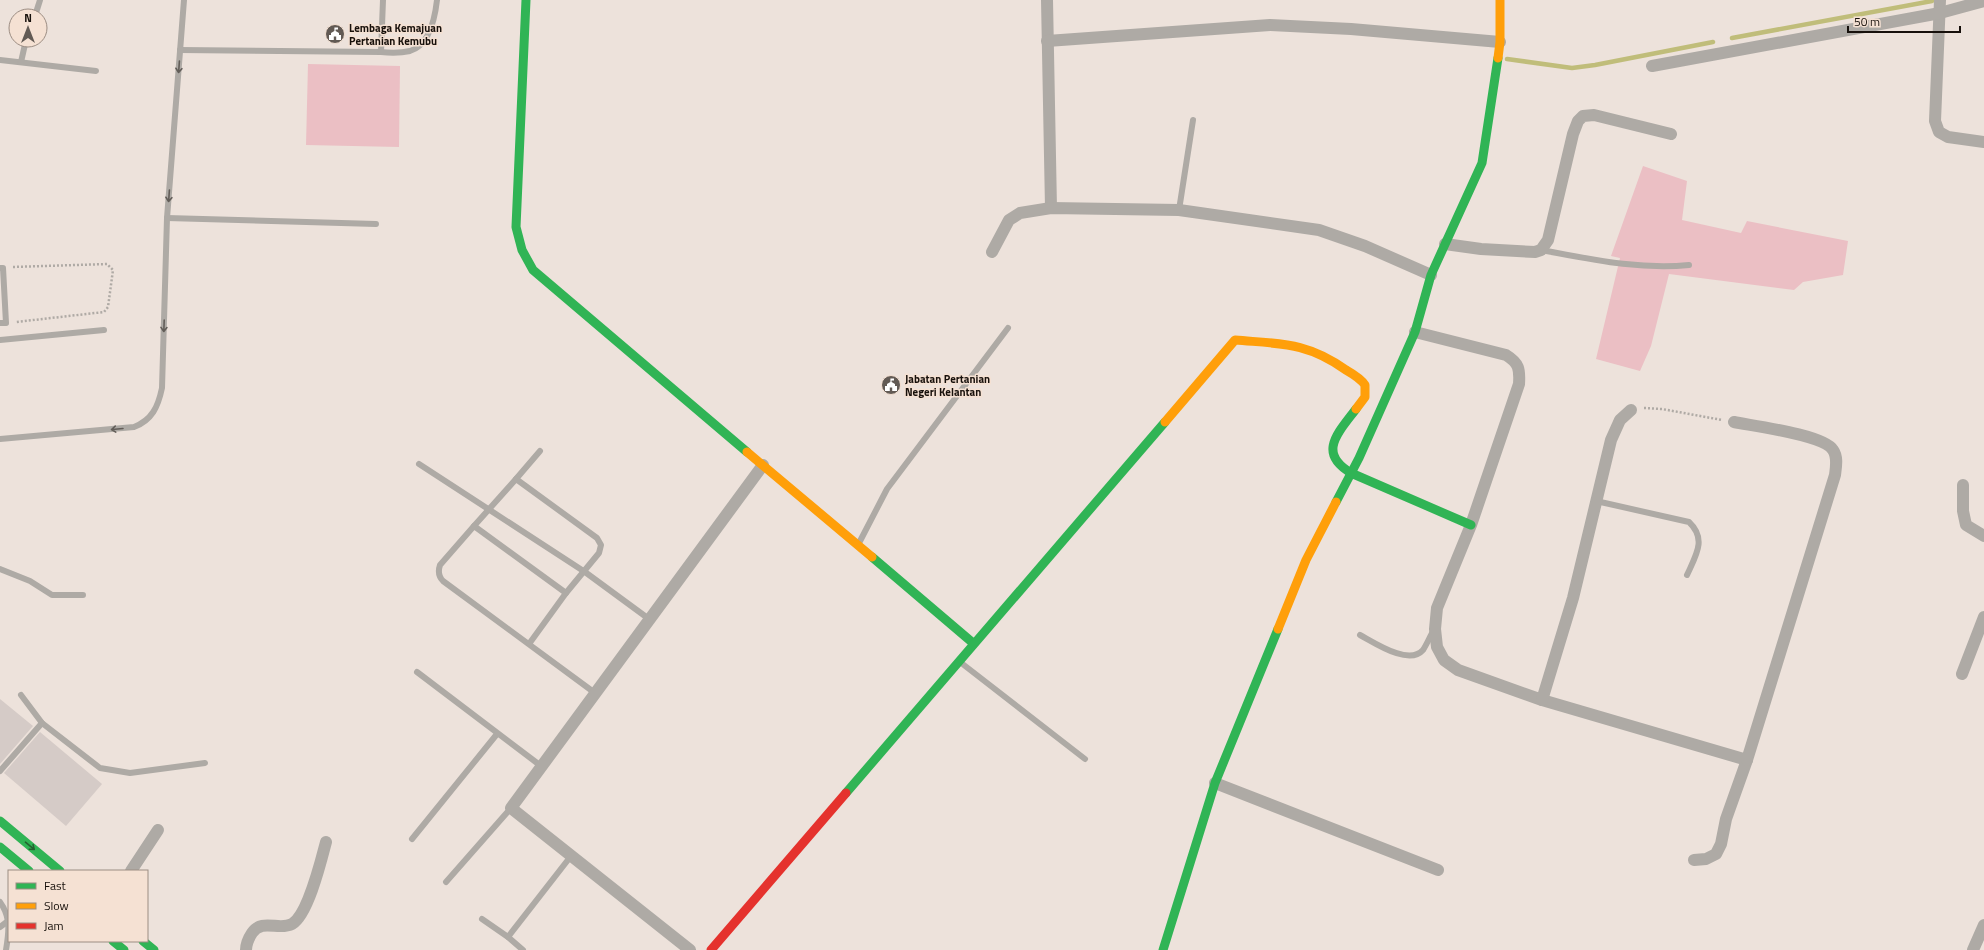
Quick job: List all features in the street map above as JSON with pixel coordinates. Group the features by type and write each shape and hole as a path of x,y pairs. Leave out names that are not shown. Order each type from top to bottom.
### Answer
{"main road":[{"path":"526,0 516,227 517,240 522,255 533,270 973,643"},
{"path":"1163,950 1215,783 1306,560 1351,473 1415,332 1431,275 1482,163 1500,42 1500,0"},
{"path":"711,950 973,643 1235,340 1293,346 1311,350 1328,357 1365,384 1367,390 1365,397 1335,440 1332,447 1334,461 1351,473 1471,525"},
{"path":"0,821 59,870"},
{"path":"0,847 28,870"},
{"path":"114,942 123,950"},
{"path":"144,942 154,950"}],"street":[{"path":"1046,0 1051,208"},
{"path":"1940,0 1935,121 1939,132 1948,137 1984,142"},
{"path":"1652,66 1940,13 1984,1"},
{"path":"1048,41 1270,25 1351,29 1500,42"},
{"path":"1446,244 1481,249 1535,252 1541,250 1548,240 1573,134 1578,121 1583,116 1594,115 1671,134"},
{"path":"992,252 1009,220 1015,215 1051,208 1179,210 1319,230 1365,246 1431,275"},
{"path":"1415,332 1506,355 1515,361 1519,373 1519,384 1471,525 1437,608 1434,629 1437,647 1444,660 1458,670 1542,700 1747,760"},
{"path":"1542,700 1573,598 1610,440 1620,420 1631,410"},
{"path":"1694,860 1706,859 1716,854 1721,844 1726,819 1747,760 1835,474 1836,462 1834,450 1824,442 1806,436 1734,422"},
{"path":"690,950 510,808 763,465"},
{"path":"1963,485 1963,511 1966,524 1984,536"},
{"path":"1962,674 1984,617"},
{"path":"1215,783 1438,870"},
{"path":"132,870 158,830"},
{"path":"246,950 246,942 256,928 268,925 292,924 301,916 311,893 326,842"},
{"path":"1973,950 1984,925"}],"lane":[{"path":"0,439 134,427 144,423 157,407 162,388 167,218 184,0"},
{"path":"381,52 383,0"},
{"path":"180,50 381,52 411,50 425,39 432,26 437,0"},
{"path":"21,62 24,48"},
{"path":"0,60 96,71"},
{"path":"1179,210 1193,120"},
{"path":"167,218 376,224"},
{"path":"1541,250 1618,264 1670,267 1689,265"},
{"path":"2,268 3,323"},
{"path":"858,545 887,489 1008,328"},
{"path":"0,340 104,330"},
{"path":"540,451 488,508 440,565 438,573 440,578 595,693"},
{"path":"419,464 585,572 649,619"},
{"path":"516,479 600,541 601,545 599,553 585,572 566,593 529,644"},
{"path":"1596,501 1689,522 1696,529 1700,539 1698,550 1688,574"},
{"path":"474,526 566,593"},
{"path":"0,569 30,582 52,595 83,595"},
{"path":"1360,635 1398,654 1406,656 1415,655 1422,650 1434,629"},
{"path":"959,660 1085,758"},
{"path":"417,672 541,766"},
{"path":"21,695 42,723 100,768 130,773 205,763"},
{"path":"0,771 42,723"},
{"path":"412,839 497,734"},
{"path":"446,882 510,808"},
{"path":"508,937 571,856"},
{"path":"0,902 4,908 8,921 6,950"},
{"path":"482,919 508,937 523,950"},
{"path":"0,927 8,921"}],"path":[{"path":"2,268 107,264 113,270 108,307 104,312 3,323"},
{"path":"1631,410 1646,408 1662,409 1734,422"}],"shaded area":[{"path":"308,64 400,66 399,147 306,145"},
{"path":"1643,166 1687,181 1682,220 1741,233 1747,221 1848,241 1843,275 1803,282 1794,290 1669,274 1651,346 1640,371 1596,359 1620,258 1611,256"}],"building":[{"path":"0,699 33,726 0,764"},
{"path":"40,732 102,784 66,826 4,773"}],"waterway":[{"path":"1732,38 1932,1"},
{"path":"1507,59 1572,68 1595,65 1713,42"}],"traffic: fast":[{"path":"526,0 516,227 522,250 533,270 747,452"},
{"path":"1336,502 1359,458 1415,332 1431,275 1482,163 1498,58"},
{"path":"1356,409 1343,426 1334,442 1333,450 1335,458 1341,465 1351,473 1471,525"},
{"path":"846,793 1165,422"},
{"path":"872,557 973,643"},
{"path":"1163,950 1215,783 1278,629"},
{"path":"0,821 59,870"},
{"path":"0,847 28,870"},
{"path":"114,942 124,950"},
{"path":"144,942 154,950"}],"traffic: slow":[{"path":"1498,58 1500,42 1500,0"},
{"path":"1165,422 1235,340 1266,342 1293,346 1306,349 1332,361 1357,377 1365,385 1365,397 1356,409"},
{"path":"747,452 872,557"},
{"path":"1278,629 1306,560 1336,502"}],"traffic: jam":[{"path":"711,950 846,793"}],"place":[{"name":"Lembaga Kemajuan Pertanian Kemubu","path":"335,34"},
{"name":"Jabatan Pertanian Negeri Kelantan","path":"891,385"}]}
